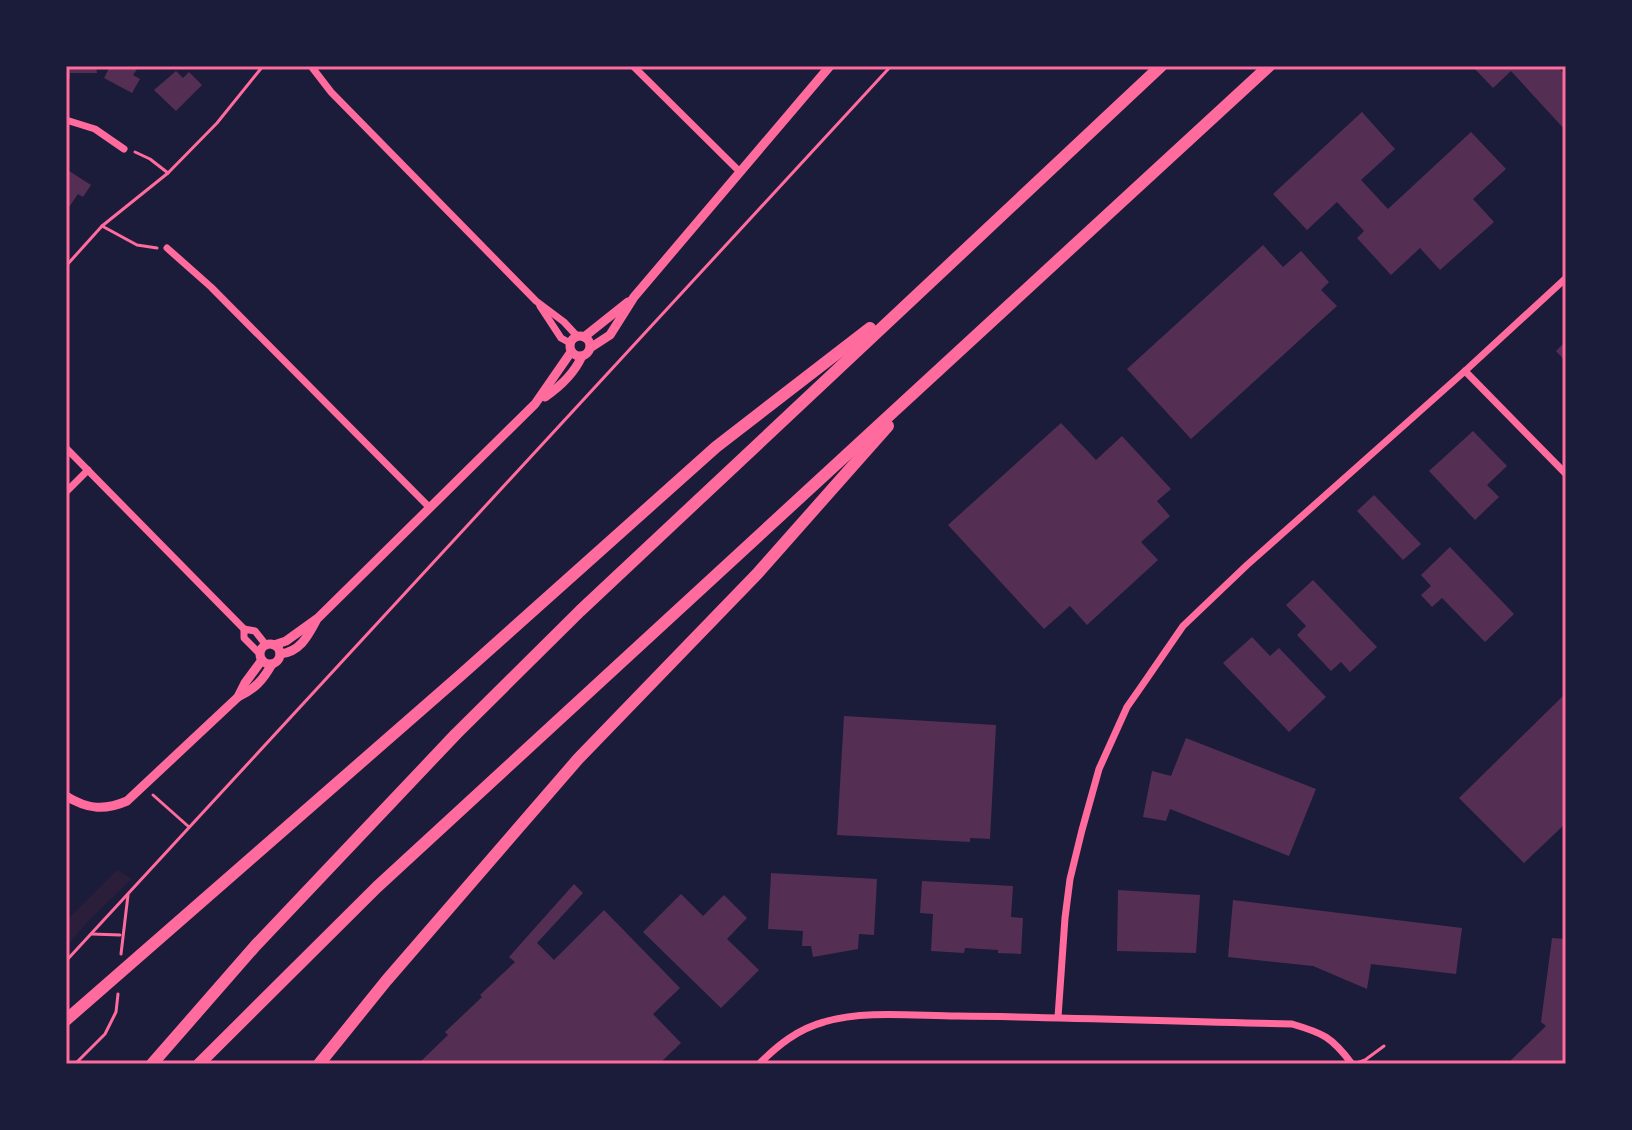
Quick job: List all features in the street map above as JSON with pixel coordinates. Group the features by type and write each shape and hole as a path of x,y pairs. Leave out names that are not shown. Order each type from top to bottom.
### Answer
{"highway":[{"path":"152,1064 256,945 456,734 580,611 1161,66"},
{"path":"199,1064 377,887 1269,66"},
{"path":"66,1020 716,447 928,283"},
{"path":"319,1064 386,981 578,759 757,574 932,376"}],"street":[{"path":"311,66 331,92 536,301 564,322 576,342 576,356 587,353 610,335 634,297 830,66"},
{"path":"633,66 740,172"},
{"path":"66,120 95,129 124,149"},
{"path":"167,248 211,287 429,507"},
{"path":"1058,1017 1070,879 1099,769 1127,707 1183,626 1566,278"},
{"path":"535,404 576,342 597,329 634,297"},
{"path":"536,301 561,338 589,341 590,348"},
{"path":"238,697 261,657 261,649 286,641 318,618 535,404 558,388 576,369 582,356"},
{"path":"1465,371 1566,474"},
{"path":"66,448 244,629 255,631 270,645 278,647 280,654 278,661 272,664 253,690 238,697 127,801 110,808 79,804 67,798"},
{"path":"66,492 88,470"},
{"path":"280,654 296,649 307,638 318,618"},
{"path":"244,629 244,638 264,663 272,664"},
{"path":"759,1064 798,1031 826,1021 862,1015 1292,1024 1321,1032 1353,1064"}],"lane":[{"path":"1353,1064 1365,1060 1384,1046"}],"path":[{"path":"66,266 102,226 168,173 217,123 263,66"},
{"path":"66,961 891,66"},
{"path":"124,149 150,159 168,173"},
{"path":"102,226 137,245 167,248"},
{"path":"144,787 189,827"},
{"path":"92,934 122,935"}],"shaded area":[{"path":"117,870 132,879 66,947 66,921"}],"building":[{"path":"66,66 96,66 97,73 70,73 70,78 66,78"},
{"path":"110,66 139,66 133,75 140,79 132,93 104,78"},
{"path":"1472,66 1557,66 1566,76 1566,131 1511,71 1493,88"},
{"path":"176,71 183,78 189,72 202,85 176,111 154,90"},
{"path":"1362,112 1395,149 1361,180 1388,209 1471,132 1506,169 1473,199 1494,222 1440,270 1420,248 1391,275 1357,238 1364,231 1337,202 1307,230 1273,194"},
{"path":"66,169 91,185 83,197 78,194 69,207 66,206"},
{"path":"1263,245 1283,267 1301,251 1329,282 1321,290 1337,306 1191,439 1127,369"},
{"path":"1566,341 1566,362 1556,351"},
{"path":"1061,423 1096,460 1122,436 1171,489 1157,501 1170,516 1141,542 1158,560 1087,625 1070,606 1044,629 948,525"},
{"path":"1473,431 1507,466 1487,485 1499,497 1475,520 1429,471"},
{"path":"1374,495 1421,544 1403,560 1357,511"},
{"path":"1450,547 1514,614 1485,642 1442,598 1432,607 1421,595 1431,586 1421,575"},
{"path":"1313,580 1377,647 1350,672 1341,662 1331,671 1297,635 1306,626 1286,605"},
{"path":"1252,637 1270,656 1279,648 1326,697 1289,732 1223,663"},
{"path":"1566,693 1566,823 1524,863 1459,798"},
{"path":"844,716 996,725 990,839 970,838 970,842 837,835"},
{"path":"1186,738 1316,789 1289,856 1170,809 1166,821 1143,817 1152,771 1171,776"},
{"path":"771,873 877,879 874,935 859,934 858,949 813,957 811,946 802,946 803,931 768,929"},
{"path":"922,881 1013,886 1011,917 1023,918 1021,954 965,948 964,953 931,951 933,914 920,913"},
{"path":"574,884 583,893 537,943 554,960 604,910 680,988 653,1014 681,1043 659,1064 418,1064 448,1035 445,1032 482,997 480,995 515,962 509,957"},
{"path":"1118,890 1200,895 1196,953 1117,951"},
{"path":"681,894 703,916 724,895 747,918 727,939 759,970 721,1008 643,932"},
{"path":"1233,900 1462,928 1456,974 1371,964 1367,989 1313,966 1228,957"},
{"path":"1552,938 1566,939 1566,1063 1507,1064 1546,1026 1541,1022"}]}
